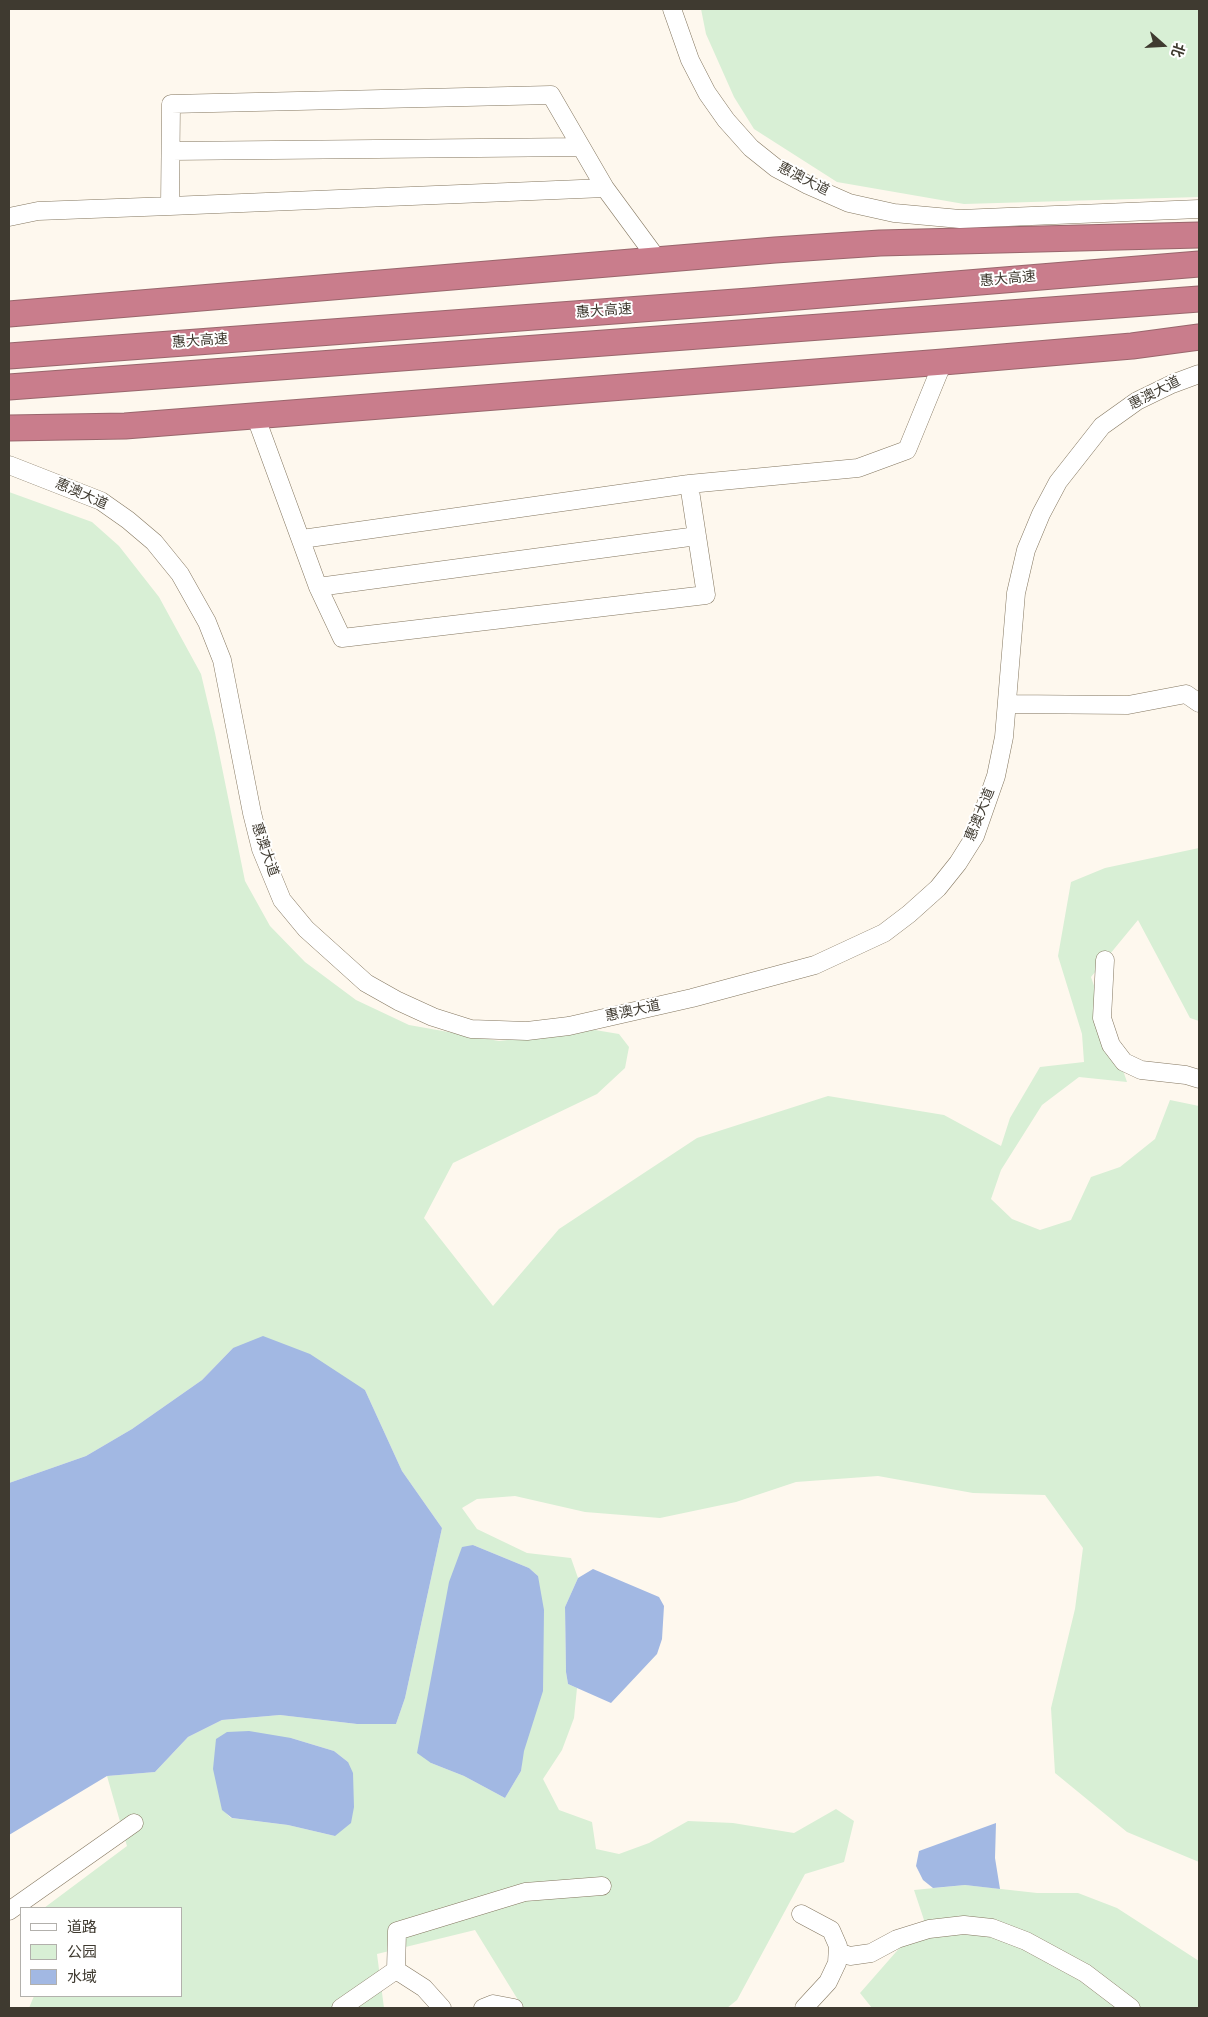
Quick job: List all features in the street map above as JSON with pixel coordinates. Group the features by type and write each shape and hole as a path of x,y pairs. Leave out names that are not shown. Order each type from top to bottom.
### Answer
{"highway":[{"path":"9,314 880,243 1199,235"},
{"name":"惠大高速","path":"9,356 758,300 1199,264"},
{"path":"9,387 1199,299"},
{"path":"9,428 125,426 943,362 1132,346 1199,337"}],"street":[{"name":"惠澳大道","path":"672,9 690,60 707,93 751,148 776,168 848,203 894,213 960,219 1199,209"},
{"path":"170,206 171,104 550,94 605,188 658,260"},
{"path":"170,151 581,147"},
{"path":"9,217 38,211 605,188"},
{"path":"302,539 689,484 858,468 907,450 943,362"},
{"name":"惠澳大道","path":"9,465 101,501 154,542 180,574 207,622 222,660 260,849 282,900 306,929 366,983 398,1001 433,1017 471,1029 527,1031 569,1026 692,998 815,965 884,933 910,914 938,888 958,863 975,836 996,776 1004,737 1016,593 1024,558 1041,514 1058,482 1102,426 1137,400 1199,374"},
{"path":"255,416 302,539 318,587 342,638 706,595 689,484"},
{"path":"318,587 697,536"},
{"path":"1007,704 1128,704 1186,694 1199,703"},
{"path":"1105,960 1102,1018 1111,1045 1124,1062 1141,1070 1186,1075 1199,1079"},
{"path":"9,1911 134,1823"},
{"path":"396,1970 397,1931 525,1892 602,1886"},
{"path":"801,1914 831,1930 838,1946 837,1964 828,1982 804,2008"},
{"path":"838,1952 850,1956 871,1953 897,1939 928,1929 964,1925 992,1928 1026,1941 1085,1973 1131,2008"},
{"path":"341,2008 396,1970"},
{"path":"396,1970 424,1988 442,2008"},
{"path":"483,2008 494,2004 514,2008"}],"green space":[{"path":"701,9 1199,9 1199,197 964,204 837,182 754,129 734,97 706,34"},
{"path":"9,492 92,522 119,546 159,597 201,674 245,881 270,926 305,962 356,1000 409,1025 499,1041 595,1030 619,1034 629,1047 625,1068 597,1094 453,1163 424,1218 493,1306 559,1229 697,1138 828,1096 944,1115 1001,1146 1010,1118 1040,1067 1084,1062 1082,1034 1058,956 1071,882 1105,868 1199,848 1199,1021 1190,1018 1138,920 1091,977 1127,1082 1079,1077 1042,1105 1001,1170 991,1199 1012,1219 1040,1230 1071,1220 1091,1177 1120,1167 1155,1139 1170,1100 1199,1106 1199,1862 1127,1832 1055,1773 1051,1708 1075,1609 1083,1548 1045,1495 973,1493 878,1476 796,1482 736,1502 660,1518 585,1512 515,1496 477,1499 462,1508 477,1529 527,1553 571,1558 578,1578 565,1607 566,1672 568,1684 577,1688 574,1718 562,1750 543,1779 559,1810 592,1822 596,1849 619,1854 649,1843 688,1821 733,1823 794,1833 836,1809 854,1821 844,1862 805,1874 737,2000 727,2008 523,2008 475,1930 377,1954 384,2008 29,2008 34,1997 182,1997 182,1907 45,1907 127,1846 107,1776 155,1772 188,1737 222,1720 280,1715 357,1724 396,1724 405,1698 442,1528 402,1471 365,1390 233,1348 202,1380 132,1429 86,1456 9,1483","holes":["473,1545 529,1568 538,1576 521,1771 505,1798 464,1776 431,1763","291,1738 334,1751 348,1762 335,1836 288,1825 231,1818 222,1809"]},
{"path":"965,1885 1037,1893 1078,1893 1117,1908 1199,1961 1199,2008 872,2008 860,1993 924,1920 914,1890"}],"water":[{"path":"263,1336 310,1354 365,1390 402,1471 442,1528 405,1698 396,1724 357,1724 280,1715 222,1720 188,1737 155,1772 107,1776 9,1835 9,1483 86,1456 132,1429 202,1380 233,1348"},
{"path":"473,1545 529,1568 538,1576 544,1610 543,1691 524,1751 521,1771 505,1798 464,1776 431,1763 417,1753 449,1582 462,1547"},
{"path":"593,1569 659,1597 664,1606 662,1639 657,1654 611,1703 568,1684 566,1672 565,1607 578,1578"},
{"path":"249,1731 291,1738 334,1751 348,1762 353,1773 354,1807 351,1823 335,1836 288,1825 232,1818 222,1810 213,1769 216,1739 227,1732"},
{"path":"996,1823 995,1858 1000,1889 965,1885 933,1888 923,1880 916,1866 919,1851"}]}
